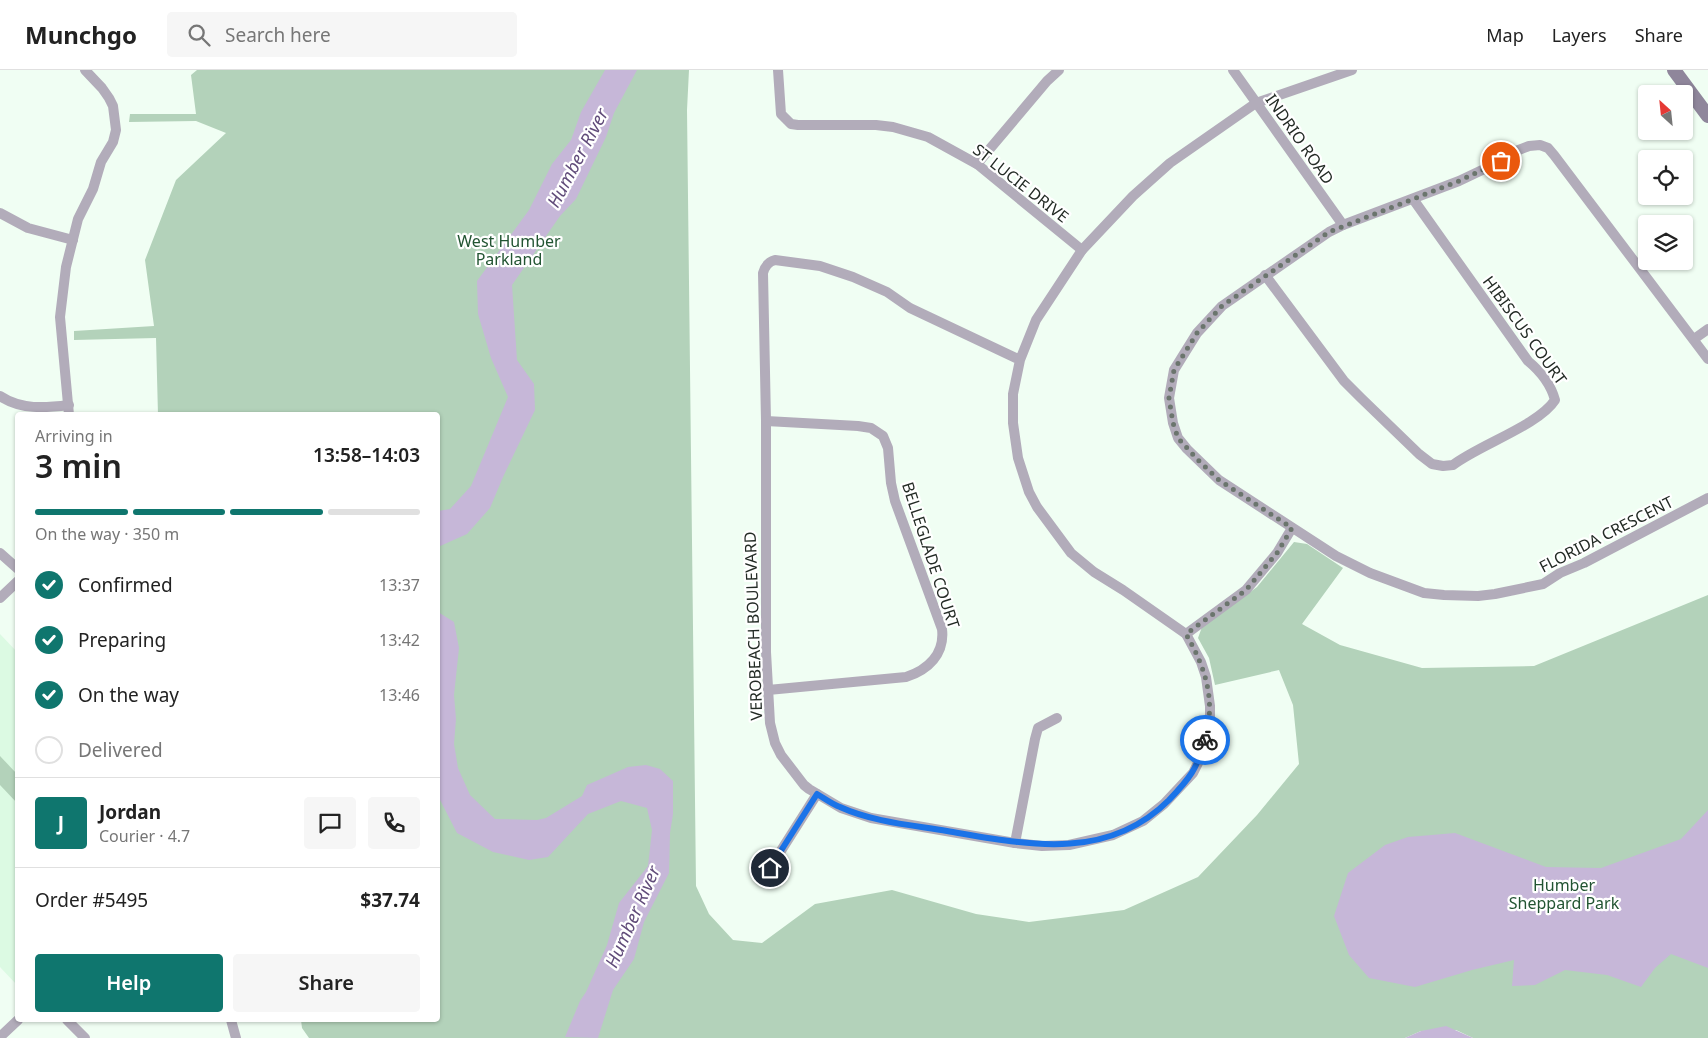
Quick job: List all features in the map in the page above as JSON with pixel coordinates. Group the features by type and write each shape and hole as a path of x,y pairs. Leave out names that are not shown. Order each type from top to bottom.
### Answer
{"main road":[{"path":"1674,70 1708,116"}],"street":[{"path":"0,396 13,403 32,407 69,410 60,317 66,267 78,219 93,189 101,162 114,142 116,130 113,106 109,98 85,70"},
{"name":"ST LUCIE DRIVE","path":"778,70 781,114 791,124 821,126 864,124 892,127 928,137 977,164 1082,250"},
{"path":"977,164 1058,70"},
{"name":"INDRIO ROAD","path":"1233,70 1343,225"},
{"name":"VEROBEACH BOULEVARD","path":"1020,360 910,308 887,292 838,271 807,264 771,261 765,266 763,273 765,461 770,723 775,743 788,766 804,785 841,808 871,818 1016,843 1042,846 1069,845 1113,836 1144,822 1164,804 1193,773 1199,761 1210,720 1210,706 1206,677 1201,662 1186,634 1094,572 1071,553 1037,507 1018,458 1013,423 1013,394 1020,360 1036,320 1082,250 1134,196 1170,163 1256,103 1352,70"},
{"name":"FLORIDA CRESCENT","path":"1706,353 1560,162 1548,148 1540,145 1529,146 1516,151 1501,161 1459,181 1343,225 1329,232 1265,275 1222,306 1197,333 1174,370 1169,398 1173,423 1178,438 1219,480 1336,556 1370,573 1424,593 1478,596 1514,591 1543,584 1560,573 1593,558 1708,498"},
{"name":"HIBISCUS COURT","path":"1265,275 1344,381 1419,454 1432,464 1453,465 1534,419 1550,407 1555,400 1553,391 1545,379 1528,361 1413,199"},
{"path":"0,213 28,228 73,240"},
{"path":"1694,339 1708,329"},
{"name":"BELLEGLADE COURT","path":"766,422 858,426 871,428 883,436 888,448 891,483 895,501 942,629 943,639 938,653 927,667 916,674 906,677 768,690"},
{"path":"1186,634 1246,590 1277,553 1292,528"},
{"path":"0,553 15,566"},
{"path":"0,598 15,584"},
{"path":"1016,843 1034,739 1038,728 1056,718"},
{"path":"770,868 817,794"},
{"path":"0,1037 16,1022"},
{"path":"69,1022 85,1038"},
{"path":"232,1022 236,1038"}],"shaded area":[{"path":"0,634 15,650 15,983 0,967"}],"green space":[{"name":"West Humber Parkland","path":"197,70 689,70 687,110 696,886 709,914 733,940 762,943 815,904 892,890 976,914 1029,922 1124,910 1198,877 1257,815 1299,764 1293,705 1279,670 1215,685 1209,658 1198,638 1202,627 1257,587 1294,542 1307,544 1343,568 1302,624 1340,645 1422,668 1534,666 1708,595 1708,1038 1473,1038 1456,1030 1421,1031 1405,1038 309,1038 302,1028 301,1022 440,1022 440,412 158,412 156,338 74,340 74,331 154,326 145,260 176,180 226,133 196,121 129,122 130,114 196,114 191,75"},
{"path":"0,756 15,772 15,801 0,785"}],"water":[{"name":"Humber River","path":"605,70 637,70 614,113 606,137 576,199 560,216 512,285 517,360 534,384 535,410 490,508 467,534 440,546 440,511 450,509 471,486 508,397 491,358 478,314 477,281 529,210 552,164 571,140 581,112"},
{"name":"Humber River","path":"440,613 454,622 459,648 454,695 456,719 454,744 458,768 470,795 495,819 537,820 546,818 582,796 587,785 628,767 646,765 660,769 673,781 669,873 644,922 634,959 613,990 598,1038 565,1037 607,945 619,903 648,866 652,830 647,808 621,801 588,814 548,857 529,860 493,852 457,833 440,800"},
{"path":"1708,810 1708,968 1671,954 1655,968 1641,987 1607,975 1565,970 1535,985 1512,986 1514,960 1415,987 1369,978 1349,955 1334,916 1348,873 1385,845 1408,837 1455,833 1546,867 1601,868 1681,839"},
{"path":"1446,1026 1473,1038 1405,1038 1421,1031"}],"way so far":[{"path":"1205,740 1210,720 1206,677 1201,662 1186,634 1246,590 1277,553 1292,528 1219,480 1178,438 1173,423 1169,398 1174,370 1197,333 1222,306 1329,232 1459,181 1501,161"}],"route":[{"path":"770,868 817,794 841,808 871,818 1016,843 1042,846 1069,845 1113,836 1144,822 1174,795 1193,773 1199,761 1205,740"}],"park label":[{"name":"Humber Sheppard Park","path":"1564,894"}]}
